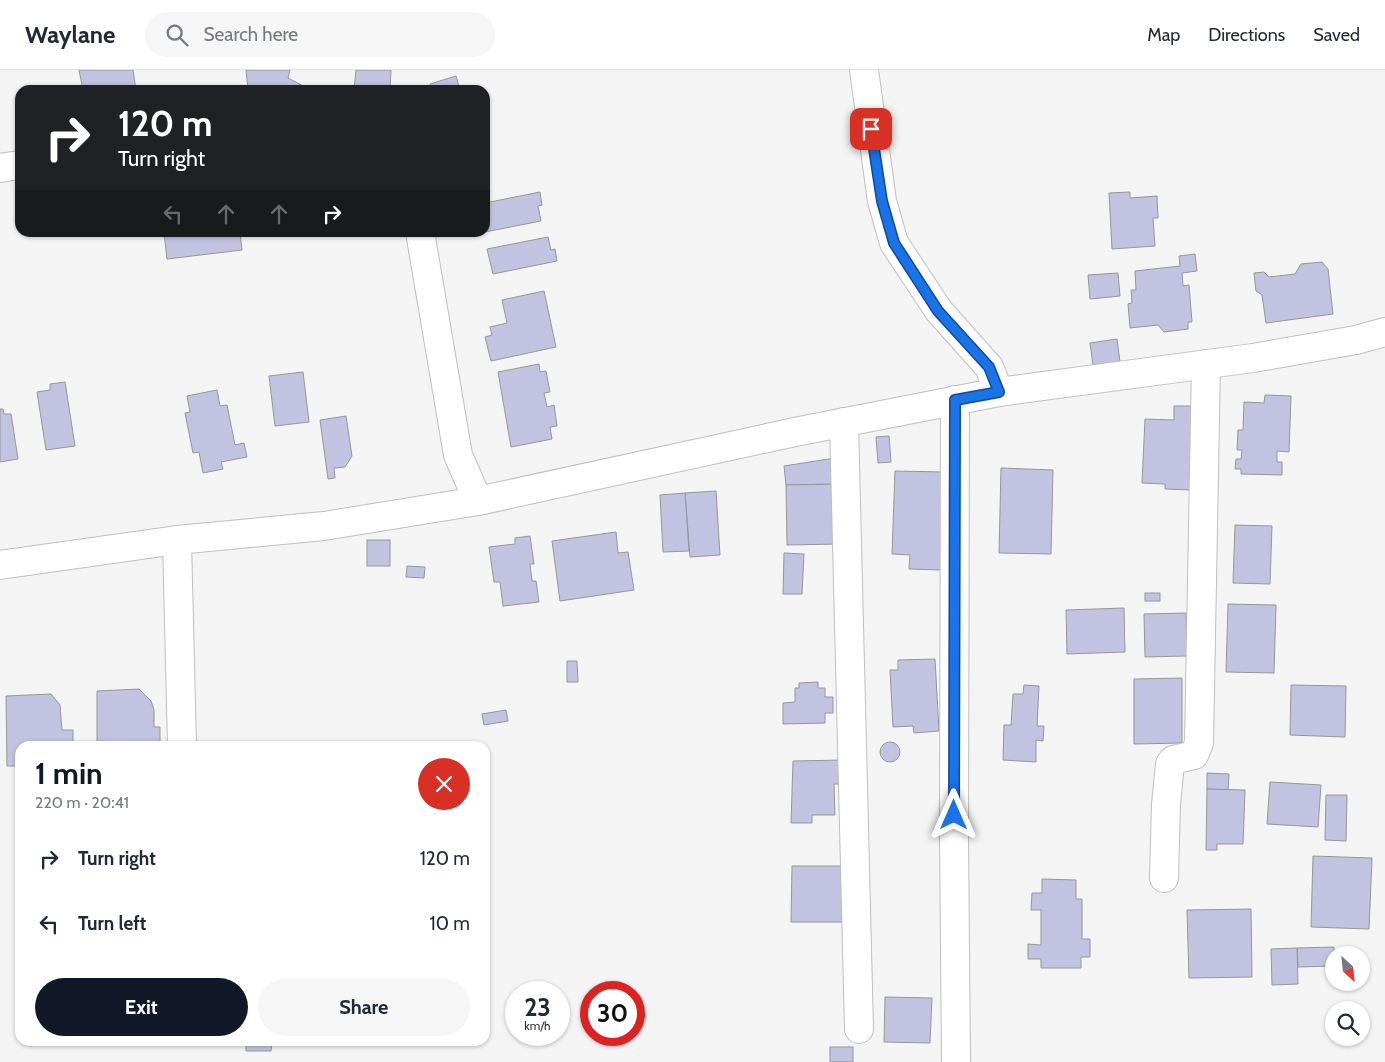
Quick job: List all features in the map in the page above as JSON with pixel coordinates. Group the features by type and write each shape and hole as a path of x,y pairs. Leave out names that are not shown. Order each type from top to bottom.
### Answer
{"street":[{"path":"864,70 882,201 894,243 938,311 989,367 999,392"},
{"path":"0,168 15,166"},
{"path":"421,237 458,455 478,501"},
{"path":"0,566 177,540 324,526 478,501 955,400 999,392 1206,364 1356,340 1385,332"},
{"path":"1164,878 1166,804 1170,764 1173,760 1194,755 1199,742 1206,364"},
{"path":"955,400 954,844 956,1062"},
{"path":"844,422 859,1029"},
{"path":"177,540 182,741"}],"building":[{"path":"79,70 133,70 135,85 82,85"},
{"path":"246,70 290,70 288,78 301,85 248,85"},
{"path":"356,70 391,70 390,85 354,85"},
{"path":"456,76 459,85 430,85"},
{"path":"540,192 542,205 538,206 541,221 490,231 490,202"},
{"path":"1130,192 1130,198 1157,196 1158,218 1153,218 1155,246 1112,249 1109,193"},
{"path":"165,237 241,237 242,250 167,259"},
{"path":"548,237 551,250 555,249 557,261 493,274 487,249"},
{"path":"1195,254 1197,271 1182,273 1183,286 1189,285 1192,322 1188,322 1188,329 1164,332 1158,325 1130,328 1128,304 1132,303 1131,290 1136,290 1135,271 1180,266 1179,256"},
{"path":"1322,262 1328,269 1333,314 1266,323 1262,295 1256,291 1254,273 1264,272 1269,277 1295,274 1301,264"},
{"path":"1118,273 1120,296 1090,299 1088,275"},
{"path":"544,291 556,347 491,361 485,337 492,335 490,327 507,323 502,300"},
{"path":"1117,339 1120,362 1093,365 1090,343"},
{"path":"539,364 540,372 546,371 550,392 544,393 547,407 554,405 557,426 550,427 552,439 511,447 498,372"},
{"path":"303,372 309,422 275,426 269,376"},
{"path":"65,382 75,446 46,450 37,392 50,390 50,384"},
{"path":"217,390 220,406 227,405 235,445 244,443 247,457 221,462 223,469 203,473 199,452 193,453 185,413 190,412 187,396"},
{"path":"1265,395 1291,396 1289,452 1277,451 1277,462 1282,462 1282,475 1241,474 1241,469 1235,469 1236,459 1241,459 1242,450 1237,450 1238,430 1243,430 1244,402 1264,403"},
{"path":"1174,406 1201,406 1191,490 1165,489 1165,484 1142,483 1145,419 1174,420"},
{"path":"0,409 3,409 4,414 11,414 18,459 0,462"},
{"path":"346,416 352,456 345,467 334,468 335,478 328,479 320,420"},
{"path":"889,436 891,462 878,463 876,437"},
{"path":"835,458 837,484 786,485 784,466"},
{"path":"1001,468 1053,470 1051,554 999,553"},
{"path":"895,471 945,472 942,570 909,569 910,555 892,554"},
{"path":"837,484 839,544 787,545 786,485"},
{"path":"716,491 720,555 690,557 685,493"},
{"path":"685,493 689,551 663,552 660,495"},
{"path":"1235,525 1272,526 1270,584 1233,583"},
{"path":"616,532 618,553 628,552 634,590 560,601 552,541"},
{"path":"530,536 534,564 530,564 532,581 536,581 539,602 503,606 500,582 494,582 489,547 515,544 515,538"},
{"path":"367,540 390,540 390,566 367,566"},
{"path":"784,553 804,554 802,594 783,594"},
{"path":"407,566 425,567 424,578 406,577"},
{"path":"1145,593 1160,593 1160,601 1145,601"},
{"path":"1228,604 1276,605 1274,673 1226,672"},
{"path":"1124,608 1125,652 1067,654 1066,610"},
{"path":"1186,613 1187,656 1145,657 1144,614"},
{"path":"935,659 939,731 914,733 913,726 893,727 890,670 898,670 898,660"},
{"path":"567,661 577,661 578,682 567,682"},
{"path":"1182,678 1182,743 1134,744 1134,679"},
{"path":"818,682 818,688 825,688 825,697 833,697 833,713 825,713 825,723 783,724 783,703 795,702 795,688 799,688 799,683"},
{"path":"1024,685 1039,686 1037,726 1044,726 1043,741 1036,740 1036,762 1003,760 1004,725 1011,725 1013,694 1023,694"},
{"path":"1291,685 1346,686 1345,737 1290,735"},
{"path":"139,689 151,701 154,710 154,727 160,727 160,741 97,741 97,691"},
{"path":"51,694 60,705 62,730 73,730 73,741 15,741 15,766 7,766 6,696"},
{"path":"506,710 508,721 484,725 482,714"},
{"path":"890,742 897,745 900,752 897,759 890,762 883,759 880,752 883,745"},
{"path":"844,760 844,784 834,784 835,815 812,815 812,823 791,823 793,761"},
{"path":"1207,773 1229,774 1228,790 1207,789"},
{"path":"1270,782 1321,785 1318,827 1267,824"},
{"path":"1207,789 1245,790 1243,844 1217,844 1217,850 1206,850"},
{"path":"1326,795 1347,795 1346,841 1325,840"},
{"path":"1313,856 1372,858 1369,929 1311,927"},
{"path":"792,866 842,866 842,922 791,922"},
{"path":"1042,879 1076,880 1076,899 1082,899 1082,939 1090,939 1090,957 1081,957 1081,968 1041,968 1041,959 1028,959 1028,944 1041,945 1041,910 1031,910 1032,893 1042,893"},
{"path":"1251,909 1252,977 1189,978 1187,910"},
{"path":"1325,947 1325,966 1298,967 1297,948"},
{"path":"1297,948 1298,984 1272,985 1271,949"},
{"path":"885,997 932,998 930,1043 884,1042"},
{"path":"246,1046 272,1046 271,1051 246,1051"},
{"path":"830,1047 853,1047 853,1062 830,1062"}],"route":[{"path":"871,129 882,201 894,243 918,283 938,311 970,343 989,367 999,392 955,400 954,815"}]}
